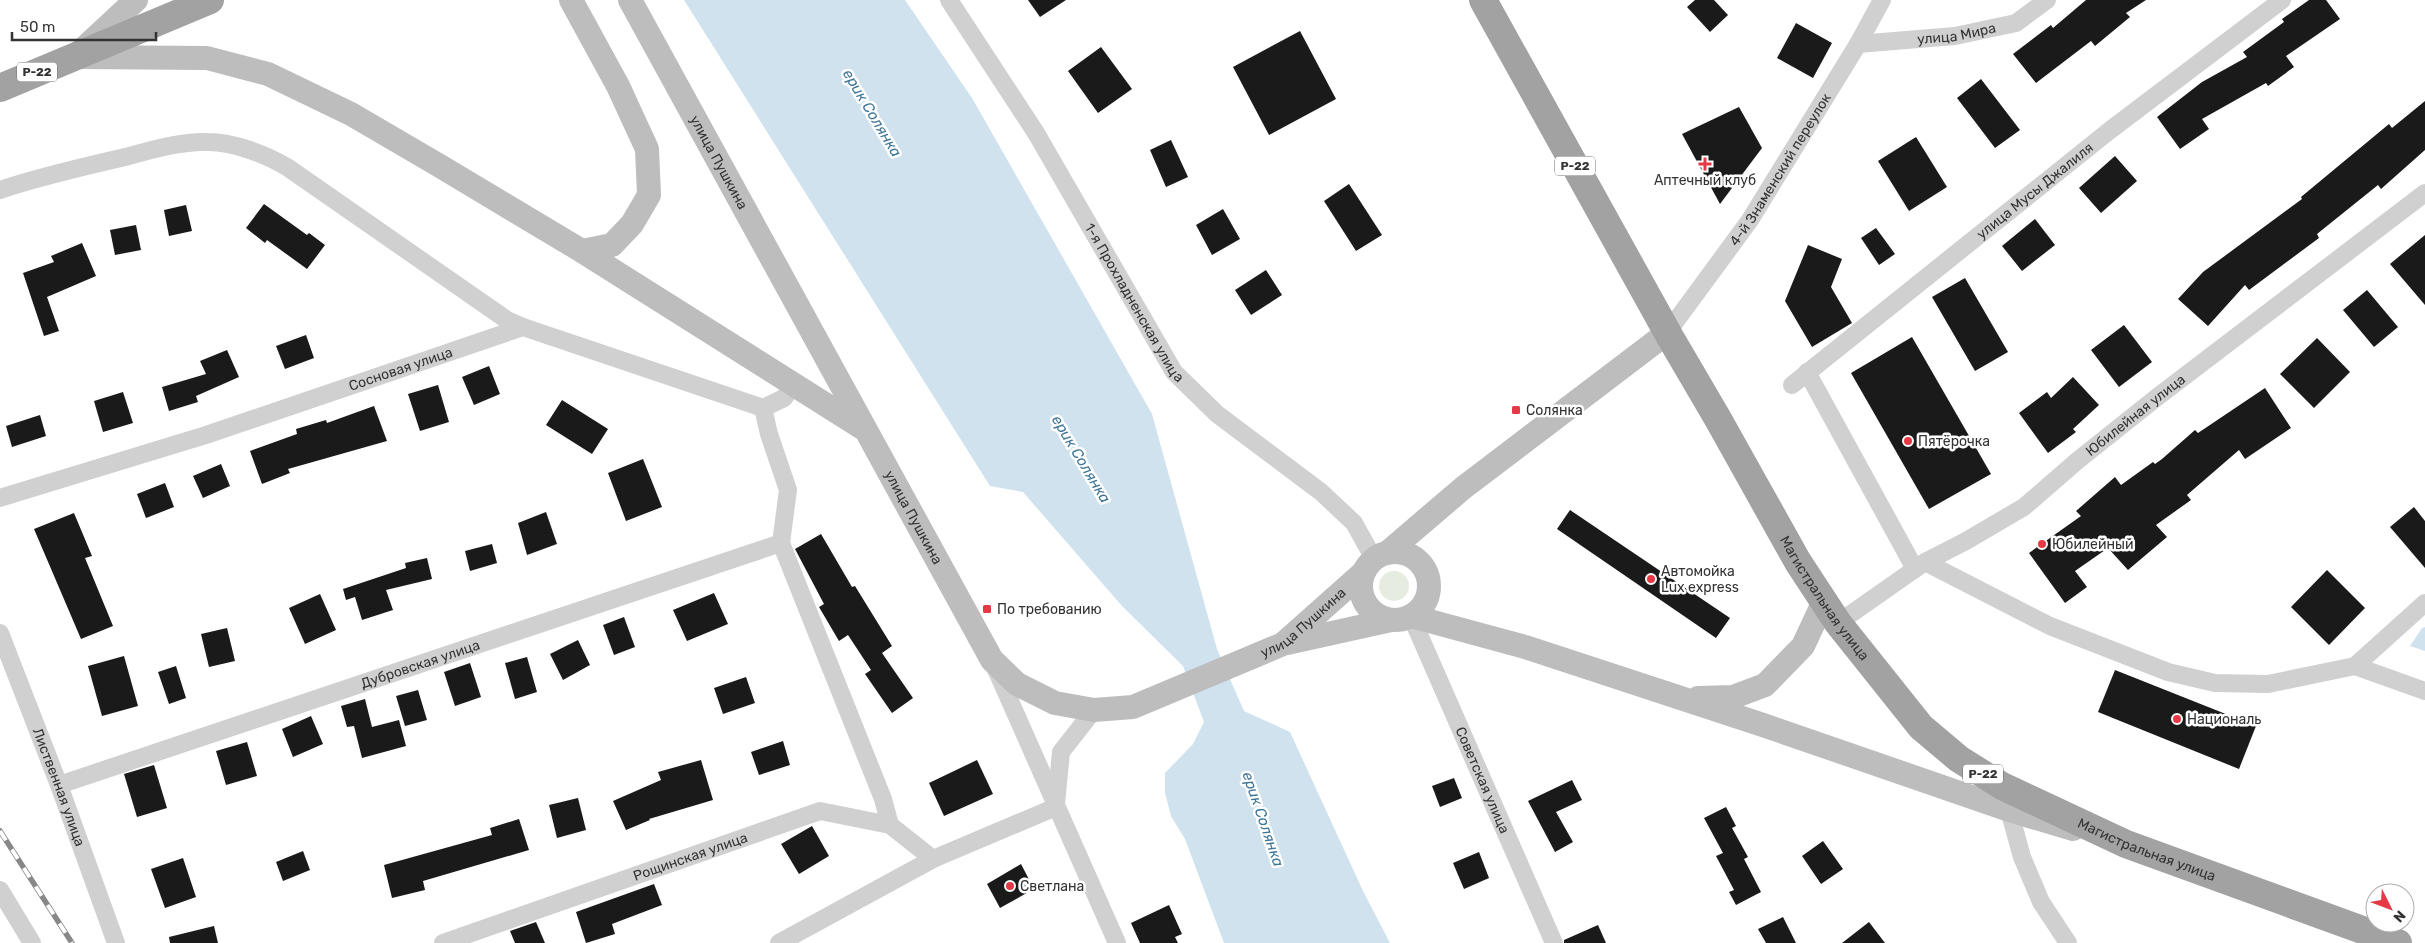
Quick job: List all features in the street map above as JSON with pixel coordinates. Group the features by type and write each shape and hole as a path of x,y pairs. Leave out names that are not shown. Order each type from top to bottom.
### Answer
{"highway":[{"name":"Р-22","path":"0,88 210,0"},
{"name":"Магистральная улица","path":"1483,0 1667,332 1798,562 1831,612 1921,727 1959,759 2002,786 2126,844 2398,943"}],"main road":[{"path":"75,56 136,0"},
{"path":"571,0 618,86 647,149 649,195 632,224 612,245 582,251"},
{"name":"улица Пушкина","path":"630,0 864,430 992,660 1017,684 1055,703 1094,710 1133,707 1283,644 1375,561 1463,488 1667,332"},
{"path":"75,56 207,58 268,74 351,114 582,251 864,430"},
{"path":"1283,644 1401,618 1424,604 1429,586 1428,578 1420,562 1404,553 1375,561 1361,582 1365,602 1372,611 1401,618 1525,647 1763,724 2009,810 2126,844"},
{"path":"1654,690 1702,699 1733,697 1765,685 1803,646 1831,612"}],"street":[{"name":"1-я Прохладненская улица","path":"948,0 1036,133 1174,372 1217,414 1321,492 1354,523 1375,561"},
{"name":"4-й Знаменский переулок","path":"1667,332 1750,220 1858,44 1882,0"},
{"name":"улица Мира","path":"1858,44 1954,36 2016,23 2047,0"},
{"name":"улица Мусы Джалиля","path":"1792,385 2109,131 2282,0"},
{"path":"0,190 33,179 165,147 208,142 245,150 267,156 287,167 507,320 523,327 763,408 784,398 794,384"},
{"name":"Юбилейная улица","path":"1831,612 1966,541 2024,507 2077,461 2156,398 2425,194"},
{"name":"Сосновая улица","path":"0,498 206,435 523,327"},
{"path":"1807,372 1920,566 2050,626 2168,672 2215,683 2268,684 2355,666 2425,603"},
{"path":"763,408 769,434 788,490 781,543 883,799 890,825"},
{"name":"Дубровская улица","path":"59,785 781,543"},
{"name":"Советская улица","path":"1401,618 1554,943"},
{"name":"Лиственная улица","path":"0,633 59,785 116,943"},
{"path":"992,660 1117,943"},
{"path":"2355,666 2425,690"},
{"path":"1056,807 1061,752 1094,710"},
{"path":"779,943 932,859 1056,807"},
{"path":"2009,810 2022,857 2041,902 2068,943"},
{"name":"Рощинская улица","path":"443,943 820,811 890,825 932,859"},
{"path":"0,890 32,943"}],"shaded area":[{"path":"1394,571 1405,575 1409,586 1405,597 1394,601 1383,597 1379,586 1383,575"}],"water":[{"name":"ерик Солянка","path":"684,0 905,0 972,98 1152,414 1217,649 1244,711 1290,732 1363,891 1390,943 1224,943 1185,839 1171,816 1165,793 1165,773 1193,744 1204,722 1183,666 1122,606 1023,492 990,486"},
{"path":"2425,627 2425,651 2410,646 2422,628"}],"building":[{"path":"1028,0 1066,0 1040,17"},
{"path":"1695,0 1714,0 1728,15 1710,32 1687,7"},
{"path":"2086,0 2146,0 2126,13 2130,17 2095,46 2091,41 2036,83 2013,54 2051,25 2053,28"},
{"path":"2309,0 2326,0 2340,19 2286,56 2294,67 2268,86 2266,83 2202,119 2209,129 2180,149 2157,117 2202,82 2247,57 2243,52 2284,22 2282,19"},
{"path":"1796,23 1832,43 1813,78 1777,58"},
{"path":"1300,31 1336,99 1269,135 1233,67"},
{"path":"1101,47 1132,89 1098,113 1068,71"},
{"path":"1981,79 2020,130 1995,148 1957,98"},
{"path":"2425,101 2425,150 2381,189 2378,185 2317,234 2319,238 2249,290 2245,285 2208,326 2178,299 2203,272 2302,199 2301,197 2389,124 2392,128"},
{"path":"1739,107 1762,148 1720,204 1682,134"},
{"path":"1916,137 1947,187 1909,211 1878,161"},
{"path":"1171,140 1188,177 1166,187 1150,150"},
{"path":"2115,156 2137,181 2101,213 2079,188"},
{"path":"1349,184 1382,235 1356,251 1324,201"},
{"path":"264,204 307,235 309,233 325,245 307,269 267,240 265,243 246,228"},
{"path":"186,205 192,231 169,236 164,210"},
{"path":"1223,209 1240,239 1212,255 1196,225"},
{"path":"2035,219 2055,245 2022,271 2002,246"},
{"path":"136,225 141,250 115,255 110,230"},
{"path":"1876,228 1895,254 1879,265 1861,238"},
{"path":"2425,235 2425,305 2390,264"},
{"path":"82,243 96,276 47,297 59,331 44,336 23,273 54,262 51,256"},
{"path":"1808,245 1842,259 1831,287 1852,323 1812,347 1785,301"},
{"path":"1266,270 1282,295 1251,315 1235,290"},
{"path":"1965,278 2008,352 1975,371 1932,297"},
{"path":"2367,290 2398,327 2374,347 2343,310"},
{"path":"2124,325 2152,362 2119,387 2091,350"},
{"path":"306,335 314,358 285,369 276,346"},
{"path":"1912,337 1991,474 1929,509 1851,373"},
{"path":"2317,338 2350,372 2314,408 2280,374"},
{"path":"227,350 239,377 196,396 198,402 169,411 162,387 206,374 200,361"},
{"path":"489,366 500,394 474,405 462,377"},
{"path":"2073,377 2099,405 2073,429 2076,432 2048,453 2019,413 2047,392 2051,398"},
{"path":"438,385 449,422 420,431 408,394"},
{"path":"2265,388 2291,428 2245,459 2239,450 2187,495 2191,500 2156,525 2167,537 2128,570 2108,548 2075,571 2087,587 2065,603 2029,553 2081,516 2076,511 2115,477 2121,485 2153,462 2155,464 2162,459 2195,430 2198,433"},
{"path":"123,392 133,423 103,432 94,401"},
{"path":"562,400 608,429 592,454 546,425"},
{"path":"374,406 387,441 288,469 290,473 262,484 250,451 297,434 296,429 326,420 327,423"},
{"path":"40,415 46,436 12,447 6,426"},
{"path":"643,459 662,507 626,521 608,473"},
{"path":"221,464 230,486 203,498 193,476"},
{"path":"165,483 174,507 146,518 137,494"},
{"path":"2414,507 2425,521 2425,568 2390,527"},
{"name":"Автомойка Lux express","path":"1570,510 1730,618 1716,638 1557,529"},
{"path":"546,512 557,544 527,555 518,523"},
{"path":"74,513 92,556 85,558 113,626 81,639 34,529"},
{"path":"821,534 852,587 855,586 892,646 882,653 913,698 892,713 865,674 871,670 848,635 839,641 819,607 824,604 795,549"},
{"path":"492,544 497,563 470,571 465,551"},
{"path":"427,558 432,579 386,590 393,610 362,620 355,597 346,600 343,589 406,568 405,563"},
{"path":"2327,570 2365,608 2329,645 2291,607"},
{"path":"714,593 728,624 687,641 673,610"},
{"path":"320,594 336,630 305,644 289,608"},
{"path":"624,617 635,647 614,655 603,625"},
{"path":"227,628 235,661 209,667 201,634"},
{"path":"578,640 590,665 563,680 550,654"},
{"path":"124,656 138,706 102,716 88,666"},
{"path":"527,657 537,692 515,699 505,663"},
{"path":"470,663 481,697 455,706 444,672"},
{"path":"176,666 186,698 169,704 158,672"},
{"name":"Националь","path":"2115,670 2256,726 2239,769 2098,712"},
{"path":"746,677 755,703 723,714 714,688"},
{"path":"418,690 427,720 405,726 396,696"},
{"path":"365,699 372,727 399,720 406,746 362,758 354,726 347,727 341,706"},
{"path":"311,716 323,744 293,757 282,729"},
{"path":"783,741 790,765 759,775 751,752"},
{"path":"247,742 257,776 226,785 216,751"},
{"path":"701,760 713,800 649,819 626,830 613,801 661,780 658,772"},
{"path":"977,760 993,794 944,816 929,783"},
{"path":"154,765 167,808 137,817 124,774"},
{"path":"1454,778 1462,798 1440,807 1432,786"},
{"path":"1572,780 1582,800 1556,812 1573,842 1555,852 1528,801"},
{"path":"578,798 586,830 557,838 549,805"},
{"path":"1726,807 1736,826 1732,828 1748,857 1744,859 1761,892 1736,905 1729,892 1734,890 1716,856 1723,853 1704,818"},
{"path":"519,819 529,850 423,881 425,890 392,898 384,865 492,835 490,828"},
{"path":"812,826 829,856 799,874 781,844"},
{"path":"1823,841 1843,869 1821,884 1802,856"},
{"path":"303,851 310,870 283,881 276,862"},
{"path":"1479,852 1489,878 1464,889 1453,863"},
{"path":"183,858 196,897 165,908 151,869"},
{"name":"Светлана","path":"1021,864 1034,889 1000,908 987,884"},
{"path":"654,884 662,905 612,924 615,934 586,943 576,912"},
{"path":"1169,905 1182,934 1175,937 1178,943 1140,943 1131,923"},
{"path":"1783,917 1796,943 1766,943 1758,929"},
{"path":"536,922 545,943 515,943 510,931"},
{"path":"1869,922 1885,943 1842,943"},
{"path":"1598,925 1606,943 1564,943 1564,940"},
{"path":"214,926 218,943 170,943 169,937"}],"railway":[{"path":"0,831 72,943"}],"place":[{"name":"Аптечный клуб","path":"1705,164"},
{"name":"Солянка","path":"1516,410"},
{"name":"Пятёрочка","path":"1908,441"},
{"name":"Юбилейный","path":"2042,544"},
{"name":"Автомойка Lux express","path":"1651,579"},
{"name":"По требованию","path":"987,609"},
{"name":"Националь","path":"2177,719"},
{"name":"Светлана","path":"1010,886"}]}
